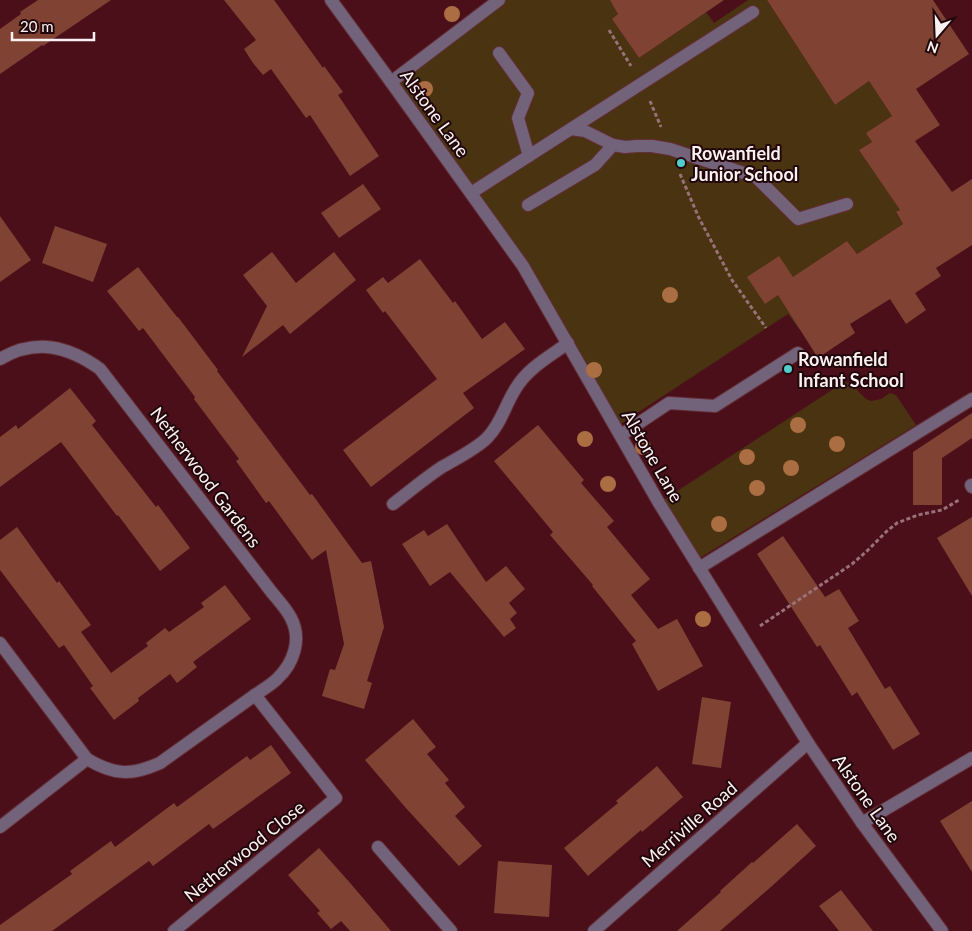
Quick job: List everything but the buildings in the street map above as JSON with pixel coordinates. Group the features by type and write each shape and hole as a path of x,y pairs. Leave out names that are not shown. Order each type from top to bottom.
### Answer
{"street":[{"name":"Alstone Lane","path":"331,0 523,266 659,502 808,743 862,823 942,931"},
{"path":"391,82 499,0"},
{"path":"471,193 753,12"},
{"path":"499,53 528,93 518,118 529,156"},
{"path":"571,129 584,132 612,145 625,147 652,146 670,149 756,178 798,219 847,204"},
{"path":"528,205 595,165 612,145"},
{"path":"393,504 436,471 482,443 495,429 510,398 525,376 534,367 568,343"},
{"name":"Netherwood Gardens","path":"0,359 23,349 53,347 70,351 86,358 100,368 291,618 297,636 294,654 285,670 277,679 160,763 146,770 130,772 115,772 100,767 87,759 0,643"},
{"path":"621,435 669,403 715,406 798,352"},
{"path":"700,568 972,399"},
{"name":"Netherwood Close","path":"174,931 336,798 255,695"},
{"name":"Merriville Road","path":"594,931 808,743"},
{"path":"862,823 972,758"},
{"path":"0,828 87,759"},
{"path":"378,847 451,931"}],"path":[{"path":"609,30 641,84 655,113 699,218 732,280 766,328"},
{"path":"742,637 852,564 898,523 918,515 942,510 969,490"}],"shaded area":[{"name":"Rowanfield Junior School","path":"499,0 622,0 618,14 612,19 639,58 706,12 714,23 748,0 767,0 835,105 869,81 892,116 867,133 872,142 860,150 900,210 896,213 903,224 857,254 847,241 824,257 825,312 799,329 788,314 616,427 523,266 391,82"},
{"path":"844,382 855,385 866,399 871,401 881,399 890,393 896,395 916,425 695,561 659,503"}],"place":[{"name":"Rowanfield Junior School","path":"681,163"},
{"name":"Rowanfield Infant School","path":"788,369"}]}
